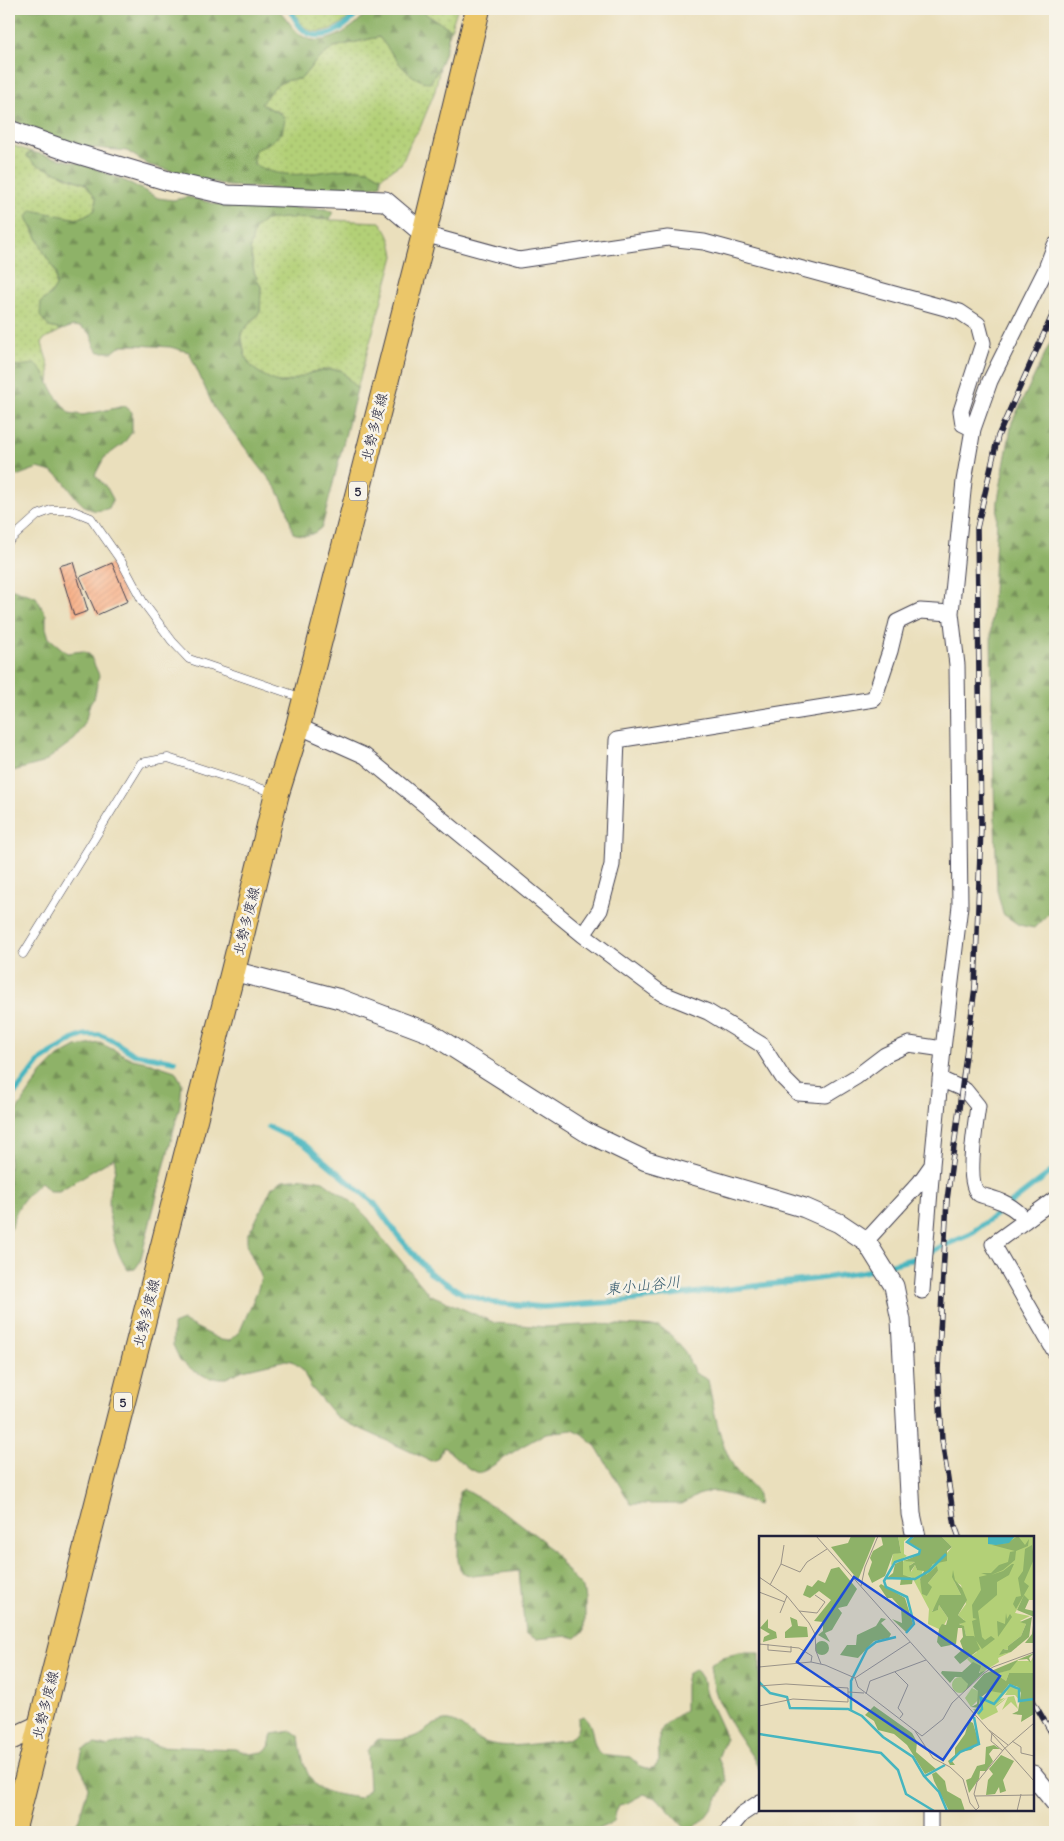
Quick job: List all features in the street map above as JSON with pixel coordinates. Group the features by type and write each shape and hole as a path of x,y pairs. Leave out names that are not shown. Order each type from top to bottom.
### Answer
{"main road":[{"name":"北勢多度線","path":"13,1832 234,971 277,793 298,726 424,234 478,9"},
{"path":"9,1740 39,1726"}],"street":[{"path":"9,130 172,182 228,195 385,202 424,234 520,260 668,238 704,242 960,312 978,324 983,343 960,411 962,424 972,429"},
{"path":"922,1291 940,1079 960,906 957,665 951,613 964,481 972,429 990,381 1045,271 1055,244"},
{"path":"583,935 600,910 612,865 617,740 874,699 890,651 897,622 920,611 951,613"},
{"path":"298,726 365,756 583,935 662,993 708,1012 762,1045 783,1078 798,1092 826,1095 856,1078 885,1055 909,1044 943,1050"},
{"path":"234,971 340,999 430,1033 586,1132 646,1160 805,1208 839,1223 871,1248 894,1286 901,1320 911,1514 916,1536"},
{"path":"940,1079 965,1090 978,1106 973,1150 973,1185 979,1194 998,1200 1023,1217"},
{"path":"871,1248 932,1165"},
{"path":"1055,1199 1023,1217 992,1244 1055,1352"},
{"path":"1034,1776 1055,1802"},
{"path":"726,1832 742,1814 759,1803"},
{"path":"930,1811 930,1832"}],"lane":[{"path":"9,541 38,515 51,510 71,510 91,518 120,561 143,602 172,641 189,659 305,699"},
{"path":"23,954 141,763 168,758 277,793"}],"green space":[{"path":"15,9 196,9 241,11 248,9 278,9 296,31 311,40 329,39 339,35 348,30 369,9 421,9 427,15 449,28 443,57 430,83 413,76 407,71 395,59 379,37 334,47 315,62 301,79 282,82 269,93 261,104 281,114 285,119 282,133 269,143 255,150 254,164 268,171 283,174 353,169 368,170 381,177 381,185 319,191 229,186 149,165 127,151 76,146 9,119 9,29"},
{"path":"294,9 358,9 342,23 332,28 314,31 306,28 299,21"},
{"path":"421,9 457,9 449,36 449,28 427,15"},
{"path":"379,37 390,50 430,83 440,67 435,91 420,128 411,141 402,163 381,177 368,170 355,169 292,176 279,175 267,172 254,164 255,150 269,143 281,113 260,104 273,89 282,82 301,79 315,62 334,47"},
{"path":"9,144 32,152 27,156 66,177 86,184 96,198 95,210 78,219 50,214 27,217 56,272 56,286 51,294 41,302 49,327 62,330 44,339 42,343 49,367 49,382 43,372 14,365 9,367"},
{"path":"32,152 89,166 132,184 158,198 173,200 188,197 220,205 326,209 333,213 330,219 285,218 265,220 255,228 250,248 254,272 261,287 260,312 241,333 244,352 248,362 257,371 271,379 284,382 314,372 341,370 357,389 322,527 309,535 293,533 287,509 277,489 214,408 189,352 170,347 122,345 113,352 99,352 94,346 91,334 81,327 73,326 62,330 49,327 40,316 41,302 51,294 56,286 56,272 27,217 31,210 78,219 95,210 96,198 86,184 35,164 26,155"},
{"path":"285,218 380,222 390,238 394,256 357,389 341,370 329,369 312,372 295,381 275,383 252,368 245,356 241,333 260,312 261,287 254,272 250,247 255,228 265,220"},
{"path":"1055,333 1055,910 1050,912 1034,928 1019,925 1003,914 997,890 991,628 998,500 1012,422"},
{"path":"36,364 43,372 57,398 69,413 83,415 125,406 132,412 132,432 123,444 104,458 95,475 107,488 113,499 109,508 99,511 91,510 84,506 78,501 63,480 52,472 38,468 16,476 9,476 9,367"},
{"path":"9,586 36,597 46,615 46,628 49,638 67,653 83,651 90,655 99,675 94,699 90,703 85,723 75,739 43,763 9,772"},
{"path":"100,1043 132,1059 175,1071 182,1083 180,1105 140,1262 135,1269 128,1270 114,1242 110,1220 109,1199 115,1169 114,1158 59,1191 49,1191 41,1182 30,1192 18,1208 12,1228 9,1231 9,1122 42,1073 58,1057 76,1047"},
{"path":"305,1178 323,1181 352,1202 368,1218 382,1238 429,1294 495,1323 546,1327 600,1324 659,1327 672,1336 685,1352 695,1373 708,1380 718,1426 729,1459 739,1474 755,1488 758,1505 734,1496 712,1491 698,1495 682,1504 631,1504 595,1445 583,1435 573,1430 546,1433 479,1473 468,1468 444,1447 437,1459 431,1461 337,1418 310,1386 302,1369 292,1361 286,1360 243,1370 226,1378 209,1378 194,1371 180,1360 173,1345 173,1325 183,1321 221,1340 229,1341 240,1331 258,1289 261,1276 247,1246 247,1235 272,1187 283,1180"},
{"path":"464,1489 513,1518 543,1541 583,1588 585,1630 576,1638 568,1636 536,1639 525,1633 519,1571 472,1576 461,1572 458,1560 459,1492"},
{"path":"739,1653 759,1653 759,1767 728,1720 717,1695 710,1665 723,1657"},
{"path":"696,1669 702,1678 706,1694 723,1731 725,1740 718,1758 727,1780 707,1815 688,1831 657,1798 644,1794 619,1805 614,1822 591,1832 70,1832 79,1819 88,1788 87,1781 79,1765 83,1749 95,1744 107,1746 135,1740 146,1741 158,1746 236,1749 250,1754 263,1752 269,1747 272,1734 292,1731 299,1736 305,1766 316,1785 329,1792 359,1798 369,1789 367,1751 378,1739 397,1740 411,1738 440,1722 450,1721 459,1725 478,1739 492,1744 513,1746 535,1744 570,1738 576,1732 578,1718 584,1716 590,1725 595,1745 600,1754 630,1757 640,1766 649,1769 655,1767 659,1761 661,1730 669,1721 685,1711 687,1674"}],"building":[{"path":"73,562 88,611 74,616 59,566"},
{"path":"112,563 128,601 97,615 80,577"}],"waterway":[{"name":"東小山谷川","path":"291,9 297,22 305,31 314,35 333,32 353,19 361,9"},
{"name":"東小山谷川","path":"9,1101 40,1061 74,1039 85,1035 100,1035 134,1054 175,1061"},
{"name":"東小山谷川","path":"269,1127 304,1144 374,1203 399,1237 430,1273 462,1293 494,1303 543,1307 617,1302 816,1279 863,1272 912,1259 969,1235 1055,1169"}],"railway":[{"path":"959,1536 955,1526 942,1440 938,1370 947,1200 975,987 981,826 977,528 998,436 1055,309"},
{"path":"1034,1703 1055,1739"}]}
